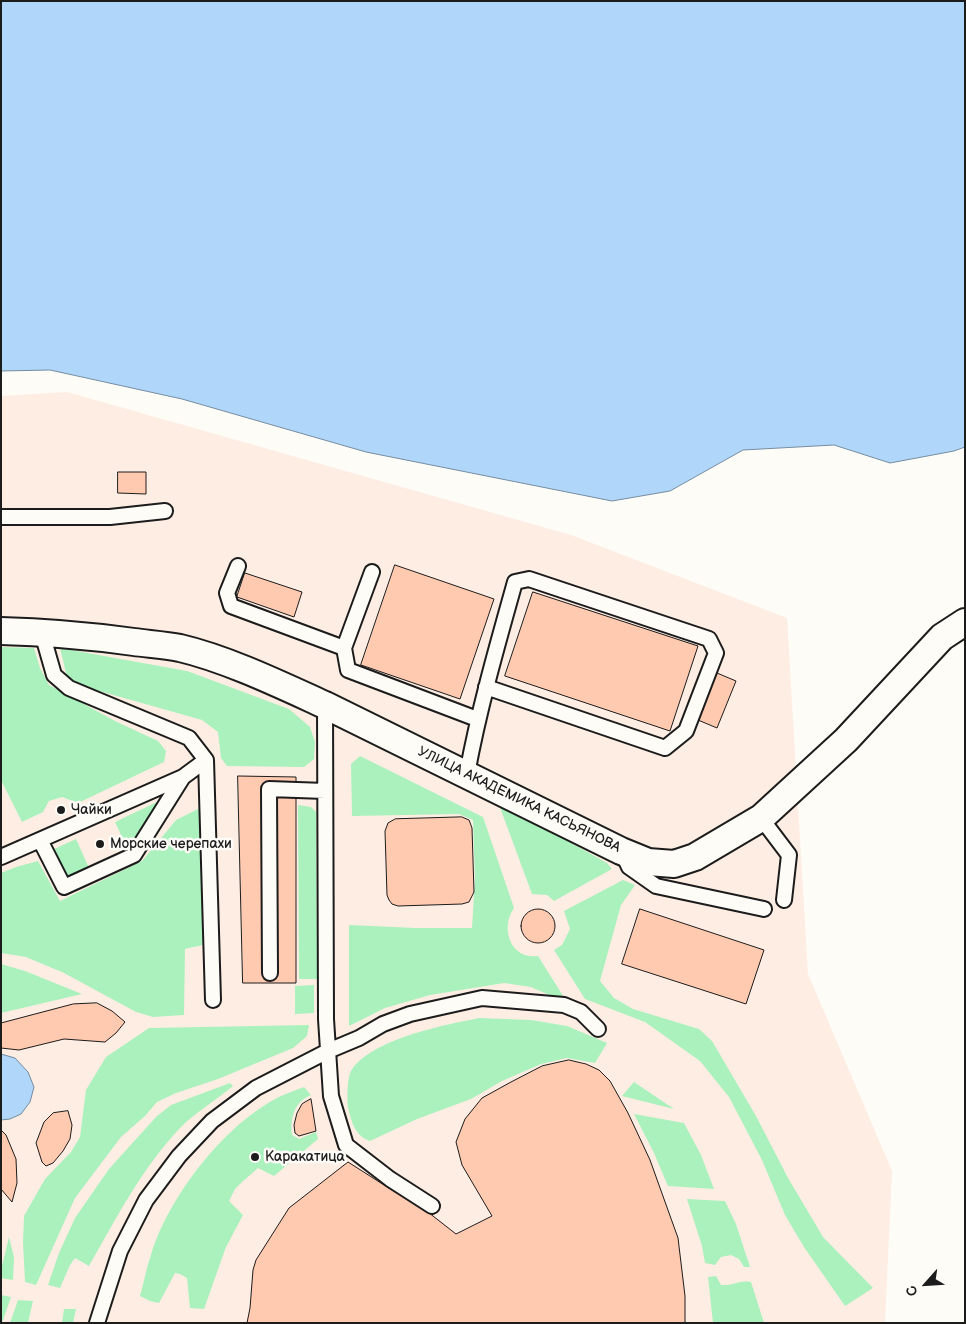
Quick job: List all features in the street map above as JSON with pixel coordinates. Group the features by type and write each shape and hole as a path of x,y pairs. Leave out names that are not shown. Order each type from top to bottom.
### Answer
{"street":[{"name":"УЛИЦА АКАДЕМИКА КАСЬЯНОВА","path":"1,631 93,636 180,648 235,667 325,705 621,851 648,862 674,864 696,856 761,818 846,740 942,637 965,622"}],"lane":[{"path":"1,518 110,517 165,511"},
{"path":"238,566 227,593 230,606 344,648"},
{"path":"372,572 344,648 348,670 478,719"},
{"path":"466,774 486,687 514,582 528,579 709,639 716,653 686,731 665,748 486,687"},
{"path":"44,632 44,640 54,675 69,688 188,738 206,760 213,1000"},
{"path":"325,705 326,1019 330,1096 346,1145 390,1179 432,1206"},
{"path":"1,857 183,776 206,760"},
{"path":"40,840 64,887 79,881 134,855 183,776"},
{"path":"270,973 269,789 325,791"},
{"path":"761,818 789,855 784,900"},
{"path":"621,851 629,867 656,886 764,909"},
{"path":"97,1323 120,1251 146,1200 179,1156 212,1121 256,1088 384,1024 410,1014 482,998 564,1005 581,1012 598,1029"}],"shaded area":[{"path":"67,392 571,535 787,618 808,974 892,1171 885,1323 1,1323 1,396"}],"green space":[{"path":"1,647 34,648 40,668 49,685 115,721 158,741 166,751 164,762 78,803 62,797 49,801 43,812 22,822 1,780"},
{"path":"60,648 187,671 289,709 310,727 315,742 314,759 304,767 227,766 221,758 218,732 202,720 85,687 67,677"},
{"path":"360,756 483,817 514,908 508,924 510,941 520,953 528,956 538,956 565,999 556,998 531,987 504,983 430,995 385,1008 349,1026 349,925 472,928 475,878 473,820 459,814 352,816 351,764"},
{"path":"159,801 146,822 127,848 115,822"},
{"path":"498,802 607,863 612,869 554,901 547,895 532,894"},
{"path":"298,805 311,807 316,812 317,979 299,979"},
{"path":"202,807 207,944 185,949 184,1015 153,1017 136,1012 64,973 26,957 1,953 1,873 38,861 60,901 142,861 176,820"},
{"path":"76,839 89,868 66,878 52,850"},
{"path":"623,880 635,885 621,905 600,981 614,998 633,1009 699,1029 712,1041 823,1237 873,1288 845,1306 804,1247 785,1215 762,1160 729,1097 700,1061 645,1022 585,999 554,950 562,945 570,929 564,911"},
{"path":"1,964 25,971 82,994 1,1013"},
{"path":"314,985 314,1013 295,1014 295,986"},
{"path":"479,1018 531,1020 567,1026 607,1043 595,1063 567,1058 541,1064 502,1081 471,1099 417,1119 370,1141 361,1136 351,1119 347,1095 351,1071 361,1060 375,1050 409,1035"},
{"path":"309,1025 307,1036 293,1048 157,1102 145,1116 121,1137 75,1198 36,1285 25,1282 24,1216 45,1179 71,1152 80,1137 86,1090 106,1057 149,1028"},
{"path":"634,1082 674,1109 622,1096"},
{"path":"230,1083 233,1086 181,1127 154,1159 120,1211 89,1266 75,1258 60,1288 48,1285 59,1253 75,1218 109,1169 156,1117 171,1105"},
{"path":"304,1087 311,1095 305,1098 294,1111 292,1135 299,1139 316,1132 318,1139 274,1176 258,1168 235,1189 229,1201 243,1215 226,1247 204,1309 190,1308 187,1278 180,1274 175,1273 159,1303 140,1296 149,1260 159,1233 184,1188 200,1166 217,1146 255,1112 278,1097"},
{"path":"634,1114 684,1123 701,1155 714,1189 668,1186"},
{"path":"687,1199 725,1201 736,1224 750,1267 744,1267 739,1259 731,1255 721,1257 715,1265 705,1263 702,1246"},
{"path":"9,1237 14,1257 13,1280 1,1278 1,1270"},
{"path":"716,1276 721,1285 751,1282 764,1323 713,1323 708,1277"},
{"path":"1,1295 11,1297 2,1323 1,1323"},
{"path":"18,1300 33,1301 28,1323 10,1323"},
{"path":"64,1309 76,1309 73,1323 62,1323"}],"water":[{"path":"1,1 965,1 965,447 954,451 890,463 834,445 743,450 670,491 612,501 366,452 182,399 50,370 1,371"},
{"path":"1,1054 15,1058 28,1072 34,1087 30,1102 21,1114 10,1119 1,1120"}],"building":[{"path":"118,472 146,472 146,494 118,493"},
{"path":"395,565 494,599 460,699 361,665"},
{"path":"245,573 302,592 294,617 237,597"},
{"path":"533,592 698,646 670,731 505,676"},
{"path":"717,673 736,681 717,728 698,720"},
{"path":"238,776 296,777 296,983 243,983"},
{"path":"462,817 469,820 472,828 474,892 469,902 462,904 398,906 392,904 387,895 385,831 388,823 395,819"},
{"path":"538,909 545,910 550,914 554,919 554,933 550,938 545,942 538,943 531,942 526,938 522,933 521,926 522,919 526,914 531,910"},
{"path":"640,909 764,950 746,1004 622,964"},
{"path":"97,1003 112,1011 125,1022 105,1042 64,1039 19,1050 1,1048 1,1023 73,1004"},
{"path":"569,1060 586,1064 599,1070 610,1081 628,1113 650,1160 678,1238 685,1296 685,1323 247,1323 253,1270 256,1260 289,1208 348,1162 395,1192 401,1191 456,1234 492,1216 462,1165 456,1142 465,1119 482,1098 542,1066"},
{"path":"311,1099 316,1131 299,1136 295,1133 294,1125 297,1113 302,1104"},
{"path":"68,1111 72,1125 70,1139 53,1163 46,1166 42,1162 36,1143 44,1122 53,1113"},
{"path":"1,1130 6,1135 16,1159 17,1183 12,1202 1,1189"}],"place":[{"name":"Чайки","path":"61,810"},
{"name":"Морские черепахи","path":"100,844"},
{"name":"Каракатица","path":"255,1157"}]}
